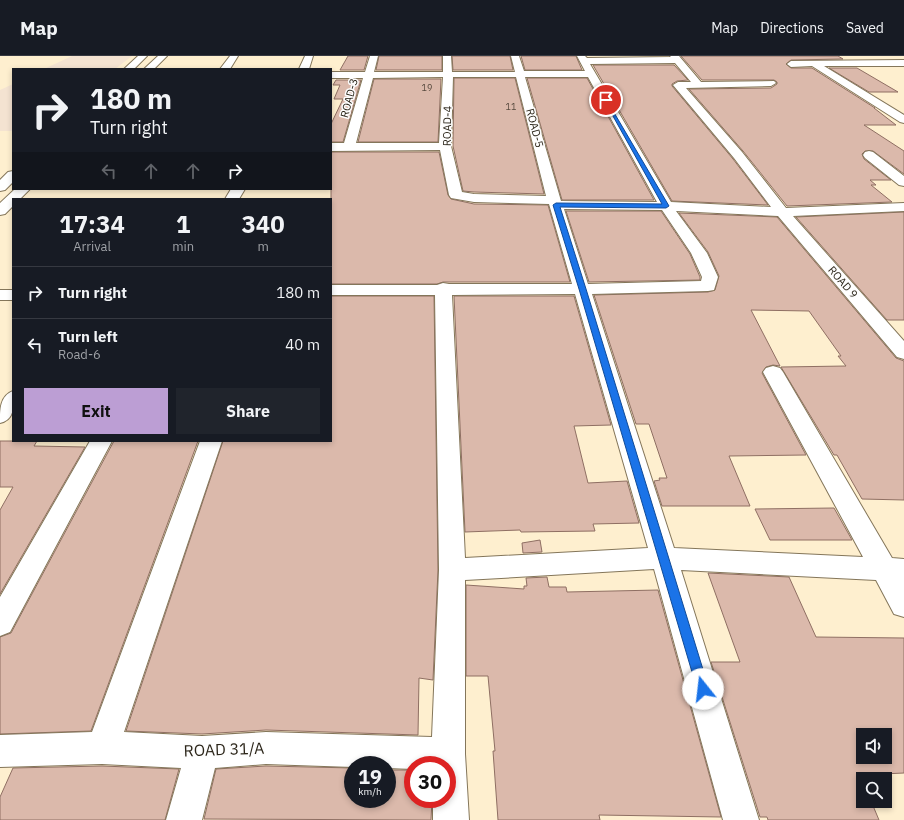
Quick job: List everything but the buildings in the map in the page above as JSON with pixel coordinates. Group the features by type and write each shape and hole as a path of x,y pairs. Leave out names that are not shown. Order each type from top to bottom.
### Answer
{"street":[{"path":"130,68 143,56"},
{"path":"149,68 163,56"},
{"path":"226,68 234,56"},
{"path":"304,68 309,56"},
{"name":"ROAD-3","path":"349,146 374,56"},
{"name":"ROAD-4","path":"447,56 448,74 445,146 456,195 474,198 555,202"},
{"name":"ROAD-5","path":"515,56 555,202 583,289 664,558 741,820"},
{"path":"851,56 864,64"},
{"path":"582,58 676,58 698,85 771,83"},
{"path":"332,290 443,288 583,289 708,286 710,277 699,253 666,206 582,58"},
{"path":"888,63 904,72"},
{"path":"791,64 904,63"},
{"path":"814,64 903,118"},
{"path":"332,75 592,74"},
{"name":"ROAD 9","path":"698,85 678,85 738,155 782,212 904,353"},
{"path":"332,146 445,146"},
{"path":"869,155 904,182"},
{"path":"0,187 12,176"},
{"path":"14,198 22,190"},
{"path":"0,211 12,200"},
{"path":"555,202 782,212 904,207"},
{"path":"443,288 452,570 448,754 450,820"},
{"path":"774,372 894,569 904,605"},
{"path":"0,416 12,399"},
{"path":"0,624 100,442"},
{"path":"102,748 211,442"},
{"path":"452,570 664,558 894,569"},
{"name":"ROAD 31/A","path":"0,751 102,748 202,752 266,748 448,754"},
{"path":"184,820 202,752"}],"shaded area":[{"path":"72,56 132,56 116,68 46,68"},
{"path":"12,84 12,131 0,131 0,90"}],"route":[{"path":"606,100 666,206 556,205 583,289 703,689"}]}
